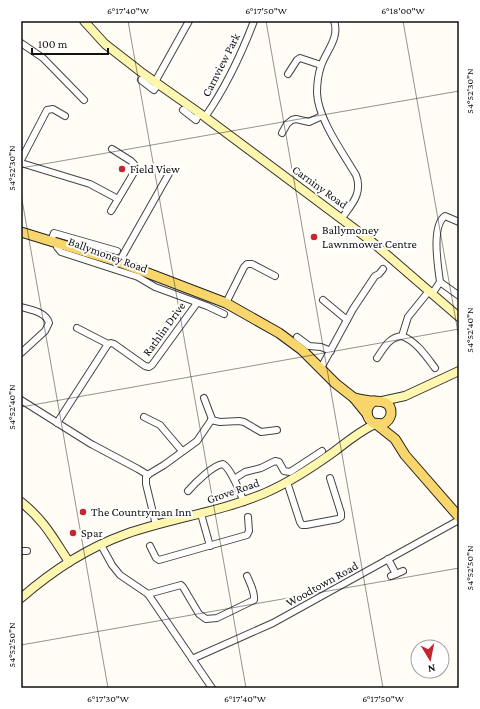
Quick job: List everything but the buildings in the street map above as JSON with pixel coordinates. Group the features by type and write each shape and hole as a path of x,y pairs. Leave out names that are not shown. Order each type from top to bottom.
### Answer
{"main road":[{"name":"Ballymoney Road","path":"24,235 54,242 119,262 226,303 279,333 302,350 322,368 335,383 354,398 367,415"},
{"name":"Ballymoney Road","path":"354,398 378,401"},
{"path":"395,440 388,405 378,401 369,406 367,415 370,421 376,424 395,440 405,455 459,517"},
{"path":"376,424 386,422 391,414"}],"street":[{"name":"Carniny Road","path":"84,21 105,44 156,83 202,115 371,240 459,317"},
{"path":"156,83 189,21"},
{"name":"Carnview Park","path":"202,115 218,98 231,74 254,21"},
{"path":"334,21 336,36 321,65 318,77 317,93 318,105 322,116 356,175 358,183 359,190 357,197 342,218"},
{"path":"21,42 43,58 84,100"},
{"path":"288,74 300,58 304,58 321,65"},
{"name":"Carniny Road","path":"141,80 154,90 156,83"},
{"path":"21,160 47,110 52,109 65,116"},
{"name":"Carniny Road","path":"183,110 196,120 202,115"},
{"path":"282,133 291,120 296,119 309,122 322,116"},
{"path":"111,211 136,169 131,161 112,148"},
{"path":"21,163 90,184 118,199"},
{"path":"119,262 171,170"},
{"path":"458,296 440,282 437,257 437,230 441,219 445,216 459,222"},
{"name":"Ballymoney Road","path":"117,251 54,233 54,242 61,252 138,277 155,287 197,302 224,314"},
{"path":"226,303 244,267 247,264 252,264 275,276"},
{"path":"322,368 353,309 375,276 383,269"},
{"name":"Ballymoney Road","path":"155,287 159,277"},
{"path":"402,336 408,317 440,282"},
{"path":"323,300 348,320"},
{"name":"Rathlin Drive","path":"77,328 108,344 114,344 145,366 151,366 197,302"},
{"path":"21,307 42,314 47,318 49,323 45,332 21,354"},
{"path":"378,358 391,340 402,336 410,340 435,368"},
{"path":"297,337 309,346 321,347 331,351"},
{"path":"57,423 108,344"},
{"path":"378,401 405,396 459,371"},
{"path":"391,414 405,396"},
{"path":"156,525 146,484 148,475 199,439 212,417 204,398"},
{"path":"21,400 92,445 148,475"},
{"name":"Grove Road","path":"360,431 367,415"},
{"path":"144,417 160,425 182,451"},
{"path":"211,420 220,422 239,421 261,432 277,430"},
{"name":"Grove Road","path":"21,598 69,562 126,534 244,502 287,482 308,470 360,431 376,424"},
{"path":"234,479 243,473 275,461 278,462 284,471 290,472 322,451"},
{"path":"188,491 194,484 219,464 224,464 234,479 244,502"},
{"path":"287,482 300,522 302,525 306,525 338,519 341,517 330,478"},
{"path":"21,502 34,512 45,525 69,562"},
{"path":"201,514 210,546"},
{"path":"150,546 156,558 159,560 210,546 247,535 249,531 248,517"},
{"name":"Woodtown Road","path":"192,659 273,623 459,520"},
{"path":"101,545 112,565 120,575 148,594 212,688"},
{"path":"388,559 394,575 403,571"},
{"path":"148,594 180,585 183,587 200,615 206,619 214,619 254,600 255,596 253,588 247,576"}],"place":[{"name":"Field View","path":"122,169"},
{"name":"Ballymoney Lawnmower Centre","path":"314,237"},
{"name":"The Countryman Inn","path":"83,512"},
{"name":"Spar","path":"73,533"}]}
